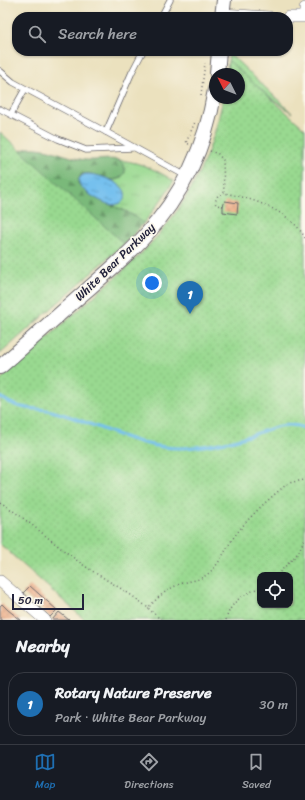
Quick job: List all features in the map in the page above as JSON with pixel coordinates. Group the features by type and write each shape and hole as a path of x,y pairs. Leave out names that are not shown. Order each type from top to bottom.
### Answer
{"street":[{"path":"222,12 224,0"},
{"path":"293,18 305,19 305,8"},
{"path":"218,68 219,56"},
{"name":"White Bear Parkway","path":"0,367 138,243 169,207 187,176 203,138 212,104"},
{"path":"0,581 44,620"}],"lane":[{"path":"164,12 170,0"},
{"path":"106,132 140,56"},
{"path":"0,71 13,82 25,89 187,176"},
{"path":"11,114 25,89"},
{"path":"0,109 58,139 86,150 134,148"}],"path":[{"path":"201,96 206,57"},
{"path":"186,143 197,116"},
{"path":"211,152 218,154 223,160 224,193"},
{"path":"223,206 217,205 215,202 218,196 224,193 249,198 282,214 297,226 305,238"},
{"path":"148,608 170,589 181,584 200,580 219,562 234,538 250,518 286,485 292,482 305,480"},
{"path":"0,502 29,522 77,560 126,591 161,620"},
{"path":"281,572 298,553 305,538"},
{"path":"226,620 229,610 235,601 257,589"}],"green space":[{"path":"229,56 232,56 245,68 228,68"},
{"path":"228,60 237,68 227,68"},
{"path":"245,68 292,113 245,78"},
{"path":"245,75 305,129 305,620 85,620 0,544 0,380 122,272 165,228 188,194 198,176 219,118 222,104 245,104"},
{"path":"0,132 124,244 0,354"},
{"path":"28,148 50,150 86,160 113,159 120,161 124,166 125,172 120,178 113,180 91,174 85,174 81,176 78,183 82,188 99,200 125,211 144,223 124,244 30,327 20,151"},
{"path":"116,160 137,163 174,181 144,223 126,211 110,205 115,206 114,182 107,179 118,179 122,177 125,172"}],"water":[{"path":"85,174 100,176 117,184 124,190 124,200 119,204 112,205 91,196 81,187 79,182 80,178"}],"building":[{"path":"225,201 238,203 237,214 223,212"},
{"path":"30,586 57,610 50,617 23,593"},
{"path":"2,604 21,620 0,620 0,606"},
{"path":"59,612 69,620 52,620"}],"waterway":[{"path":"0,397 16,406 51,411 141,442 177,448 222,443 284,425 305,428"}],"place":[{"name":"Rotary Nature Preserve","path":"190,314"}]}
